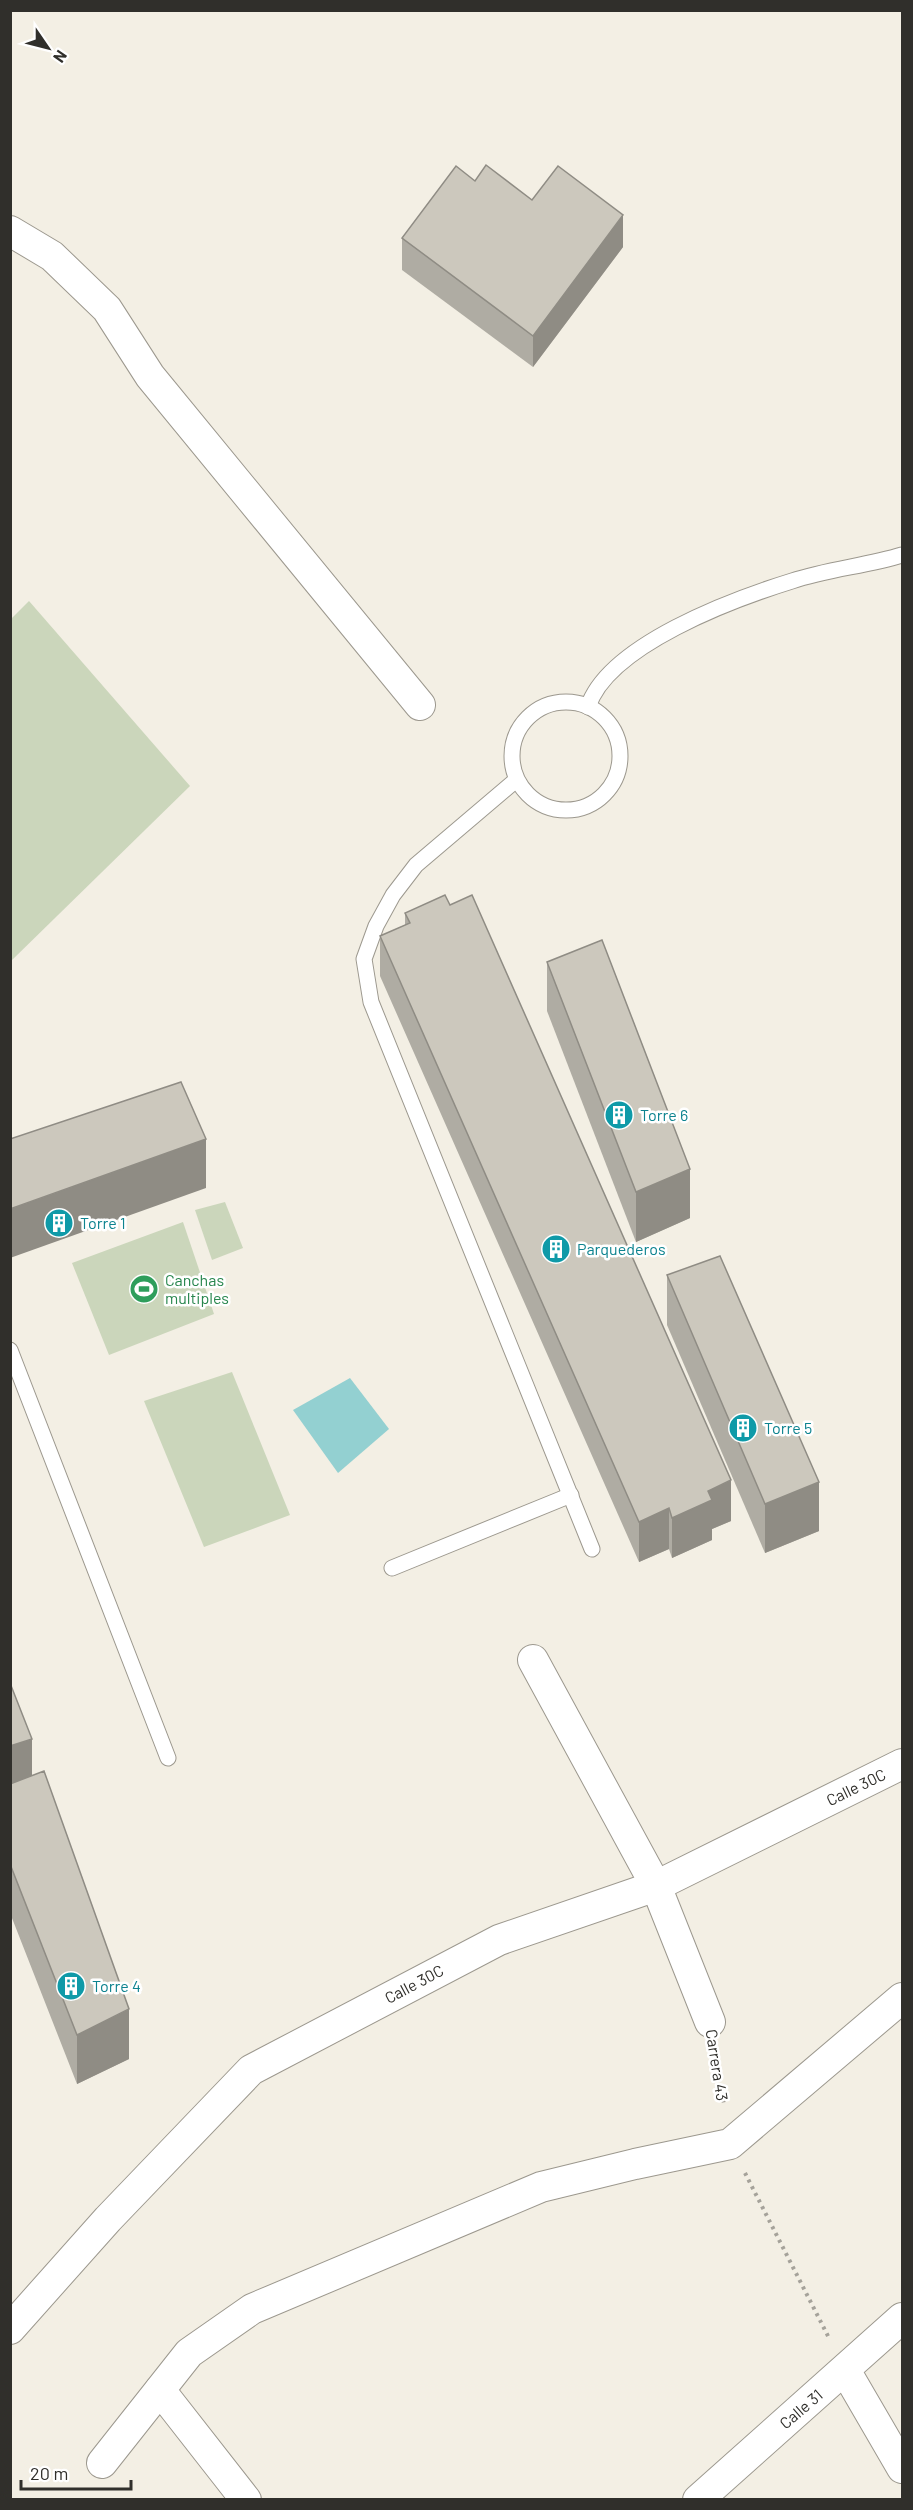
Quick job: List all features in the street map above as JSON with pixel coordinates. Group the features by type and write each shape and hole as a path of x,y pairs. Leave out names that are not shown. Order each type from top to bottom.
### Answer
{"street":[{"path":"10,231 52,256 107,309 150,376 420,705"},
{"name":"Carrera 43","path":"533,1660 656,1886 710,2022"},
{"name":"Calle 30C","path":"10,2329 108,2219 251,2070 499,1940 656,1886 903,1764"},
{"path":"102,2463 189,2353 252,2309 541,2187 730,2144 903,1998"},
{"name":"Calle 31","path":"698,2499 903,2318"},
{"path":"845,2370 903,2469"},
{"path":"160,2390 246,2499"}],"lane":[{"path":"588,707 591,697 612,669 651,641 695,617 793,580 870,565 903,555"},
{"path":"570,702 588,707 604,717 615,732 620,751 618,770 610,787 597,801 580,809 561,811 543,806 528,795 516,780 512,762 513,743 521,726 534,712 551,704 570,702"},
{"path":"516,780 416,865 393,896 376,926 364,958 371,1002 592,1549"},
{"path":"10,1350 168,1758"},
{"path":"392,1568 570,1495"}],"path":[{"name":"Carrera 43","path":"710,2022 730,2144 845,2370"}],"green space":[{"path":"29,601 190,786 11,961 11,619"},
{"path":"225,1202 243,1248 212,1260 195,1210"},
{"name":"Canchas multiples","path":"183,1222 214,1314 109,1355 72,1263"},
{"path":"232,1372 290,1515 204,1547 144,1401"}],"water":[{"path":"350,1378 389,1429 338,1473 293,1410"}],"building":[{"path":"486,165 532,200 558,166 623,215 533,336 402,238 456,166 475,181"},
{"name":"Parquederos","path":"445,895 450,905 472,895 731,1480 708,1491 712,1500 672,1518 669,1508 639,1522 380,936 410,923 405,913"},
{"path":"602,940 690,1169 636,1192 547,962"},
{"path":"181,1082 206,1139 10,1209 10,1139"},
{"path":"720,1256 819,1482 765,1504 667,1275"},
{"path":"10,1683 32,1739 10,1746"},
{"name":"Torre 4","path":"44,1771 129,2009 77,2035 10,1864 10,1784"}],"place":[{"name":"Torre 6","path":"619,1115"},
{"name":"Torre 1","path":"59,1223"},
{"name":"Parquederos","path":"556,1249"},
{"name":"Canchas multiples","path":"144,1289"},
{"name":"Torre 5","path":"743,1428"},
{"name":"Torre 4","path":"71,1986"}]}
